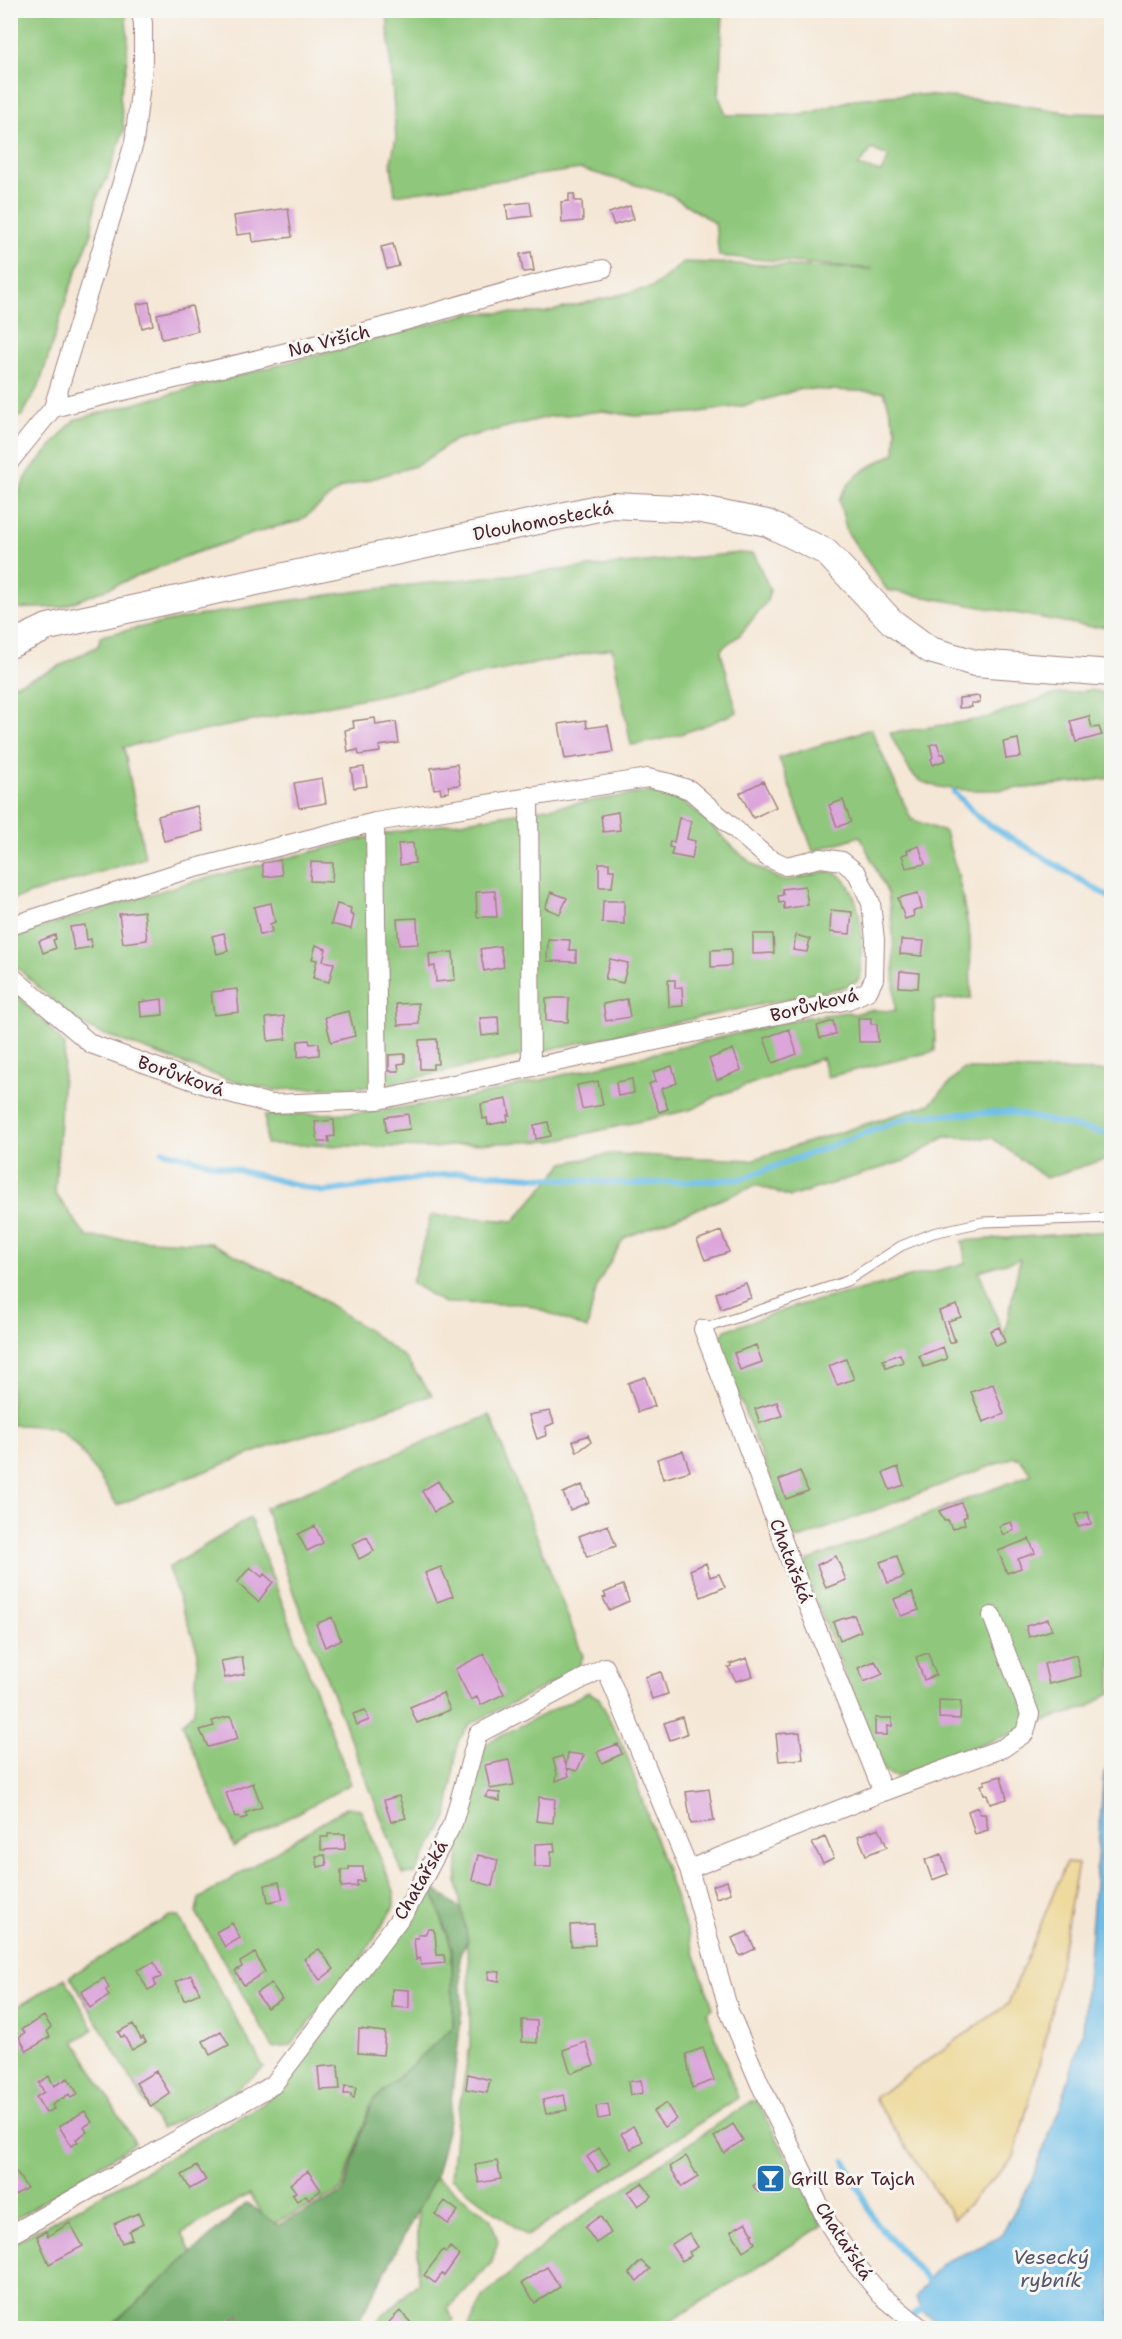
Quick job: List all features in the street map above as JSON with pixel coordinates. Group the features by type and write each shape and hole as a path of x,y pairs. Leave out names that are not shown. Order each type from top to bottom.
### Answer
{"street":[{"path":"10,461 53,408 134,143 143,66 143,23 140,10"},
{"name":"Na Vrších","path":"53,408 378,328 557,278 603,269"},
{"name":"Dlouhomostecká","path":"10,645 48,627 612,505 697,509 768,523 826,552 892,622 930,650 975,663 1112,673"},
{"name":"Borůvková","path":"10,926 180,872 375,822 648,778 690,790 767,857 786,866 821,858 842,861 857,873 871,903 875,940 874,979 868,991 848,1000 378,1100 271,1104 222,1091 91,1044 10,975"},
{"path":"529,796 531,1067"},
{"path":"375,822 378,1100"},
{"name":"Chatařská","path":"703,1329 803,1594 883,1792"},
{"path":"689,1869 883,1792 1003,1748 1025,1733 1030,1714 992,1616"},
{"name":"Chatařská","path":"10,2235 273,2085 407,1909 453,1823 478,1734 605,1667 689,1869 729,2011 760,2084 828,2223 881,2295 913,2322"}],"lane":[{"path":"703,1329 847,1281 901,1246 933,1233 983,1222 1112,1218"}],"green space":[{"path":"11,10 125,11 128,38 126,70 120,95 124,130 108,176 96,200 91,235 69,291 40,383 22,416 11,418"},
{"path":"387,11 723,11 719,97 726,115 802,115 855,99 911,94 985,100 1072,113 1111,114 1111,626 1092,627 887,590 847,532 839,500 856,477 895,453 896,429 884,392 800,389 748,405 693,413 635,416 603,411 548,417 455,440 418,465 341,488 300,521 267,529 192,554 62,607 11,609 11,507 30,471 74,420 471,313 543,313 653,287 684,262 873,269 719,256 715,223 671,195 581,169 395,195 391,162 396,138","holes":["872,149 889,157 881,172 858,166"]},
{"path":"740,553 754,554 770,590 767,601 740,635 722,648 721,652 737,712 685,733 631,745 612,648 124,747 145,858 11,900 11,686 50,671 98,646 101,636 259,605 339,594 419,584"},
{"path":"1091,690 1111,695 1111,778 1009,789 952,789 930,785 912,774 890,733 982,719 1052,695"},
{"path":"871,729 911,819 945,832 958,875 970,937 971,998 934,1000 935,1051 827,1077 822,1058 715,1097 693,1109 554,1141 464,1144 434,1148 266,1144 265,1115 361,1113 458,1100 802,1018 847,1012 854,1014 869,1010 895,1011 893,933 888,894 860,836 813,851 779,758"},
{"path":"648,792 670,797 693,809 742,855 778,878 791,880 825,872 833,872 840,876 853,893 860,916 861,952 858,981 844,987 377,1086 272,1090 226,1079 95,1031 73,1019 11,962 10,937 184,884 378,835"},
{"path":"10,987 65,1045 55,1193 87,1237 211,1243 312,1293 369,1331 404,1357 432,1395 274,1445 117,1505 90,1464 66,1436 47,1428 11,1425"},
{"path":"963,1069 1111,1071 1111,1164 1106,1159 1046,1178 992,1138 945,1137 907,1160 790,1197 757,1185 624,1238 597,1285 587,1329 527,1304 444,1303 412,1283 431,1215 514,1221 564,1163 611,1154 751,1160 930,1104"},
{"path":"1111,1231 1111,1692 1089,1707 1053,1718 896,1777 884,1772 805,1573 807,1561 1032,1474 1020,1459 1014,1457 799,1539 792,1536 724,1357 720,1339 725,1330 803,1304 966,1263 962,1241","holes":["1020,1260 1004,1337 979,1271"]},
{"path":"490,1415 583,1656 578,1670 470,1724 458,1741 447,1818 415,1873 403,1874 293,1592 265,1508"},
{"path":"250,1518 351,1784 234,1847 182,1723 194,1712 198,1652 168,1568"},
{"path":"588,1692 599,1698 626,1753 713,2008 707,2013 738,2098 527,2236 451,2178 456,2125 470,2046 469,1962 457,1881 459,1845 474,1798 480,1754 490,1741"},
{"path":"347,1807 360,1809 394,1891 394,1906 358,1964 290,2046 273,2048 196,1912 199,1899"},
{"path":"431,1886 452,1949 453,2027 372,2102 341,2191 270,2225 249,2194 182,2233 204,2280 119,2328 11,2328 10,2245 263,2104 310,2050"},
{"path":"431,1886 462,1910 468,1941 460,1954 462,2011 448,2127 435,2178 355,2328 109,2328 247,2203 278,2225 343,2193 372,2102 453,2027 452,1949"},
{"path":"170,1916 179,1917 264,2068 231,2093 161,2129 70,1976"},
{"path":"65,1978 94,2029 75,2041 135,2143 11,2222 11,2011"},
{"path":"757,2100 822,2226 660,2328 468,2328 484,2295 565,2228 749,2103"},
{"path":"423,2167 490,2218 498,2241 492,2262 448,2309 454,2320 444,2328 370,2328 418,2283 418,2207"}],"sand":[{"path":"1066,1863 1078,1864 1047,2034 1014,2157 954,2219 874,2098 1008,2004"}],"water":[{"name":"Vesecký rybník","path":"1111,1763 1111,2328 945,2328 924,2312 916,2297 941,2263 1000,2237 1031,2181 1061,2105 1083,2031 1104,1773"}],"building":[{"path":"569,194 574,194 575,201 582,201 583,221 562,223 561,202 569,201"},
{"path":"530,202 532,216 508,219 506,205"},
{"path":"630,206 634,219 614,225 609,213"},
{"path":"288,208 292,237 253,242 252,233 237,235 234,216"},
{"path":"393,244 399,266 387,269 381,247"},
{"path":"531,252 534,271 523,272 520,254"},
{"path":"149,302 153,325 142,328 137,304"},
{"path":"192,306 198,331 162,339 157,314"},
{"path":"979,696 980,703 971,703 972,707 959,708 959,698"},
{"path":"1089,716 1092,728 1099,727 1102,735 1076,742 1070,721"},
{"path":"375,718 376,725 396,722 399,743 379,746 380,752 359,755 358,750 348,752 345,730 354,728 353,721"},
{"path":"586,720 587,728 608,725 613,752 565,759 559,724"},
{"path":"1018,739 1021,757 1006,759 1003,742"},
{"path":"937,743 946,760 933,765 930,745"},
{"path":"457,764 460,785 448,786 449,792 441,793 440,788 434,789 431,768"},
{"path":"364,767 367,786 354,788 351,769"},
{"path":"322,778 326,803 299,808 294,783"},
{"path":"763,781 776,807 753,818 740,793"},
{"path":"843,800 851,822 837,827 829,805"},
{"path":"197,806 203,831 164,841 158,816"},
{"path":"618,812 620,830 603,832 601,815"},
{"path":"679,818 691,821 687,839 695,841 692,859 671,855 673,848 669,847 670,841 674,842"},
{"path":"413,843 415,863 400,865 398,844"},
{"path":"919,846 925,864 906,868 902,855 908,853 907,850"},
{"path":"280,860 282,875 264,877 262,863"},
{"path":"311,862 333,863 332,882 310,881"},
{"path":"599,863 609,863 609,870 614,870 612,887 599,887"},
{"path":"805,886 808,905 784,909 784,902 779,903 778,896 783,895 782,889"},
{"path":"495,891 497,917 477,917 476,892"},
{"path":"551,892 567,898 560,914 545,908"},
{"path":"918,893 922,909 913,911 914,916 905,919 898,898"},
{"path":"603,901 624,901 624,924 602,923"},
{"path":"271,903 275,922 270,924 272,932 260,935 254,907"},
{"path":"337,904 351,908 350,914 354,916 351,929 331,924"},
{"path":"831,910 852,912 850,934 830,932"},
{"path":"144,911 147,940 123,943 119,914"},
{"path":"417,918 418,944 399,945 397,919"},
{"path":"85,925 87,940 91,939 92,947 74,950 70,927"},
{"path":"224,933 228,951 217,954 212,936"},
{"path":"753,934 773,934 774,953 753,954"},
{"path":"55,935 56,939 53,940 56,948 43,953 39,941"},
{"path":"796,935 810,939 807,952 793,950"},
{"path":"548,939 570,940 569,950 576,950 576,962 547,961"},
{"path":"901,940 924,941 922,956 900,954"},
{"path":"316,945 326,949 323,961 334,963 329,982 313,978 317,960 312,959"},
{"path":"500,946 504,967 484,971 480,949"},
{"path":"731,949 731,966 711,967 711,950"},
{"path":"453,952 455,980 436,982 435,966 430,967 429,954"},
{"path":"610,959 628,963 623,983 605,979"},
{"path":"900,971 919,973 918,988 899,987"},
{"path":"668,980 675,980 675,988 682,987 683,1006 669,1007"},
{"path":"237,989 239,1012 214,1015 211,992"},
{"path":"569,998 568,1022 546,1021 546,999"},
{"path":"162,999 163,1015 141,1017 140,1002"},
{"path":"627,999 630,1017 606,1021 603,1004"},
{"path":"418,1003 419,1024 398,1025 396,1004"},
{"path":"349,1011 355,1036 331,1042 325,1017"},
{"path":"284,1016 286,1039 268,1041 266,1018"},
{"path":"498,1017 499,1034 482,1036 480,1018"},
{"path":"858,1018 871,1018 871,1024 877,1024 878,1042 859,1042"},
{"path":"833,1021 836,1034 820,1038 817,1026"},
{"path":"789,1029 797,1054 773,1063 764,1038"},
{"path":"437,1039 438,1064 433,1064 433,1069 420,1069 419,1040"},
{"path":"309,1040 310,1044 319,1043 319,1055 298,1057 298,1041"},
{"path":"733,1049 741,1070 717,1080 709,1059"},
{"path":"405,1054 405,1063 398,1064 399,1071 389,1071 389,1055"},
{"path":"672,1066 677,1083 661,1089 668,1109 659,1112 649,1084 656,1081 653,1072"},
{"path":"632,1079 634,1093 618,1096 616,1082"},
{"path":"598,1081 603,1105 582,1109 577,1085"},
{"path":"507,1099 510,1115 507,1115 508,1121 488,1125 487,1118 483,1119 481,1104"},
{"path":"408,1114 410,1129 386,1132 385,1117"},
{"path":"334,1120 335,1136 328,1137 329,1142 318,1142 315,1122"},
{"path":"548,1122 551,1136 536,1139 534,1125"},
{"path":"721,1231 729,1252 705,1260 697,1240"},
{"path":"746,1283 751,1298 721,1309 716,1293"},
{"path":"957,1305 961,1317 948,1321 955,1341 950,1343 939,1311"},
{"path":"999,1327 1005,1342 996,1346 990,1331"},
{"path":"756,1345 762,1362 740,1370 734,1353"},
{"path":"943,1347 947,1359 924,1367 919,1356"},
{"path":"900,1354 903,1362 886,1368 883,1360"},
{"path":"846,1359 854,1379 837,1385 829,1366"},
{"path":"645,1377 655,1406 638,1412 628,1383"},
{"path":"993,1384 1004,1414 983,1422 971,1392"},
{"path":"777,1402 782,1416 760,1423 755,1409"},
{"path":"550,1411 554,1423 545,1427 547,1435 537,1439 529,1415"},
{"path":"588,1435 591,1442 577,1452 573,1441"},
{"path":"683,1451 690,1471 663,1479 657,1459"},
{"path":"898,1467 904,1485 890,1490 883,1473"},
{"path":"800,1471 808,1491 786,1499 779,1480"},
{"path":"438,1481 451,1503 434,1512 422,1491"},
{"path":"582,1485 589,1502 570,1510 563,1493"},
{"path":"961,1503 967,1516 963,1518 965,1524 952,1529 948,1520 944,1521 939,1511"},
{"path":"1088,1512 1091,1524 1078,1527 1075,1515"},
{"path":"1011,1522 1014,1530 1003,1535 999,1526"},
{"path":"608,1525 616,1546 587,1557 579,1536"},
{"path":"315,1526 323,1543 307,1551 298,1534"},
{"path":"367,1537 374,1551 359,1559 352,1544"},
{"path":"1029,1539 1035,1553 1018,1559 1021,1568 1007,1573 998,1551"},
{"path":"836,1556 846,1580 826,1588 817,1565"},
{"path":"897,1556 904,1577 888,1583 880,1562"},
{"path":"706,1563 710,1577 719,1574 725,1587 701,1597 690,1570"},
{"path":"250,1567 262,1577 264,1574 273,1582 258,1602 237,1583"},
{"path":"441,1567 453,1596 437,1602 425,1573"},
{"path":"623,1585 629,1601 609,1610 603,1598 606,1597 604,1593"},
{"path":"912,1592 919,1610 901,1616 894,1599"},
{"path":"854,1615 861,1631 840,1640 833,1622"},
{"path":"332,1617 341,1640 325,1647 316,1624"},
{"path":"1048,1619 1052,1630 1029,1637 1026,1626"},
{"path":"928,1653 936,1675 924,1680 916,1657"},
{"path":"484,1654 504,1694 481,1705 477,1697 471,1700 455,1669"},
{"path":"1076,1655 1081,1676 1049,1684 1044,1664"},
{"path":"242,1657 245,1674 225,1678 221,1661"},
{"path":"747,1658 753,1676 736,1681 728,1667 731,1666 730,1664"},
{"path":"875,1661 883,1674 864,1682 858,1668"},
{"path":"661,1672 668,1694 652,1699 645,1677"},
{"path":"443,1693 450,1710 417,1723 410,1707"},
{"path":"939,1700 961,1701 960,1719 939,1718"},
{"path":"365,1710 369,1720 357,1725 353,1714"},
{"path":"231,1716 238,1739 208,1747 200,1730 214,1726 212,1721"},
{"path":"682,1717 687,1734 670,1740 664,1723"},
{"path":"875,1718 892,1718 892,1726 887,1726 887,1735 875,1735"},
{"path":"800,1732 803,1759 779,1761 776,1734"},
{"path":"618,1744 622,1754 602,1763 597,1752"},
{"path":"568,1753 584,1755 577,1771 567,1768 569,1776 556,1781 557,1773 553,1759 562,1756 566,1765"},
{"path":"509,1760 514,1785 490,1789 485,1765"},
{"path":"1001,1776 1007,1799 990,1804 981,1785 985,1784 984,1781"},
{"path":"253,1783 262,1807 245,1813 247,1817 241,1819 239,1816 235,1817 226,1793"},
{"path":"709,1789 714,1821 691,1824 686,1792"},
{"path":"488,1792 500,1793 500,1801 485,1797"},
{"path":"399,1796 406,1818 391,1822 384,1800"},
{"path":"539,1797 555,1799 553,1823 536,1821"},
{"path":"978,1807 980,1814 985,1814 988,1830 975,1834 968,1811"},
{"path":"879,1828 887,1847 866,1855 858,1836"},
{"path":"328,1834 345,1834 345,1849 321,1850 321,1837 328,1837"},
{"path":"825,1837 834,1858 823,1863 812,1843"},
{"path":"554,1843 555,1851 551,1851 551,1867 535,1867 535,1844"},
{"path":"941,1854 948,1874 932,1880 925,1860"},
{"path":"325,1855 327,1865 318,1867 316,1856"},
{"path":"478,1855 498,1860 492,1886 472,1880"},
{"path":"349,1867 363,1867 364,1881 357,1881 357,1886 341,1887 341,1870 349,1870"},
{"path":"727,1881 731,1893 716,1898 712,1886"},
{"path":"279,1882 283,1899 268,1902 265,1885"},
{"path":"232,1923 240,1938 225,1947 216,1932"},
{"path":"594,1924 595,1945 571,1946 570,1925"},
{"path":"428,1929 433,1929 435,1933 437,1955 444,1955 445,1963 421,1965 420,1958 416,1960 414,1938 418,1938 418,1934 425,1934"},
{"path":"747,1932 755,1949 740,1956 732,1938"},
{"path":"319,1949 334,1969 320,1980 304,1959"},
{"path":"255,1953 265,1972 244,1985 235,1971 242,1967 240,1962"},
{"path":"154,1962 161,1977 154,1980 156,1986 148,1990 137,1970"},
{"path":"489,1971 500,1972 499,1981 488,1979"},
{"path":"191,1975 200,1993 184,2000 176,1982"},
{"path":"104,1978 109,1988 106,1990 109,1996 90,2008 81,1992"},
{"path":"271,1983 282,1999 267,2008 256,1993"},
{"path":"392,1989 409,1990 409,2008 392,2007"},
{"path":"44,2016 51,2027 47,2031 50,2037 27,2051 19,2037 25,2033 22,2029"},
{"path":"522,2020 537,2021 537,2043 522,2042"},
{"path":"133,2024 141,2039 143,2037 146,2042 132,2050 124,2036 121,2037 118,2032"},
{"path":"359,2029 385,2032 383,2055 358,2053"},
{"path":"221,2031 229,2045 210,2055 203,2041"},
{"path":"586,2042 594,2065 571,2073 563,2050"},
{"path":"703,2048 714,2080 692,2088 686,2054"},
{"path":"338,2065 340,2089 320,2090 318,2067"},
{"path":"156,2071 170,2094 151,2107 136,2083"},
{"path":"468,2074 490,2080 487,2093 466,2089"},
{"path":"49,2076 54,2086 68,2078 78,2094 71,2098 69,2094 52,2105 54,2109 46,2113 36,2097 44,2092 39,2083"},
{"path":"641,2080 643,2093 630,2095 628,2082"},
{"path":"345,2086 356,2087 354,2098 351,2094 344,2094"},
{"path":"564,2095 567,2110 546,2114 543,2100"},
{"path":"666,2103 676,2119 664,2127 653,2112"},
{"path":"608,2104 610,2117 598,2119 596,2106"},
{"path":"85,2111 92,2122 84,2127 87,2132 76,2139 78,2142 71,2146 59,2126"},
{"path":"733,2124 743,2140 724,2153 714,2137"},
{"path":"633,2126 643,2141 631,2149 621,2134"},
{"path":"599,2148 610,2163 598,2172 587,2157"},
{"path":"686,2156 698,2177 682,2187 670,2167"},
{"path":"497,2161 501,2179 479,2183 475,2165"},
{"path":"197,2166 206,2180 190,2189 182,2175"},
{"path":"308,2171 321,2190 309,2199 306,2195 297,2201 292,2194 296,2192 290,2184"},
{"path":"16,2172 27,2188 10,2198 10,2175"},
{"name":"Grill Bar Tajch","path":"772,2173 780,2185 768,2194 764,2188 758,2192 753,2186"},
{"path":"642,2183 652,2196 638,2206 628,2192"},
{"path":"445,2201 458,2211 448,2224 435,2214"},
{"path":"138,2213 143,2224 129,2231 132,2239 122,2243 114,2224"},
{"path":"600,2216 611,2233 596,2243 585,2227"},
{"path":"746,2222 755,2243 743,2251 731,2231"},
{"path":"70,2223 83,2246 49,2264 37,2236 46,2231 48,2236"},
{"path":"689,2233 698,2247 689,2252 691,2256 682,2261 671,2245"},
{"path":"450,2247 459,2255 444,2276 442,2274 435,2283 424,2275 443,2250 446,2252"},
{"path":"641,2261 650,2269 637,2281 629,2273"},
{"path":"547,2267 560,2287 535,2303 522,2283"},
{"path":"400,2311 413,2325 410,2328 387,2328 391,2325 389,2322"},
{"path":"232,2319 236,2328 221,2328"}],"waterway":[{"path":"954,792 980,819 1112,899"},
{"path":"163,1151 324,1192 463,1172 632,1184 741,1179 912,1116 1009,1112 1112,1135"},
{"path":"845,2161 876,2223 931,2284"},
{"path":"902,2328 909,2318 929,2304"}],"place":[{"name":"Grill Bar Tajch","path":"770,2179"}]}
